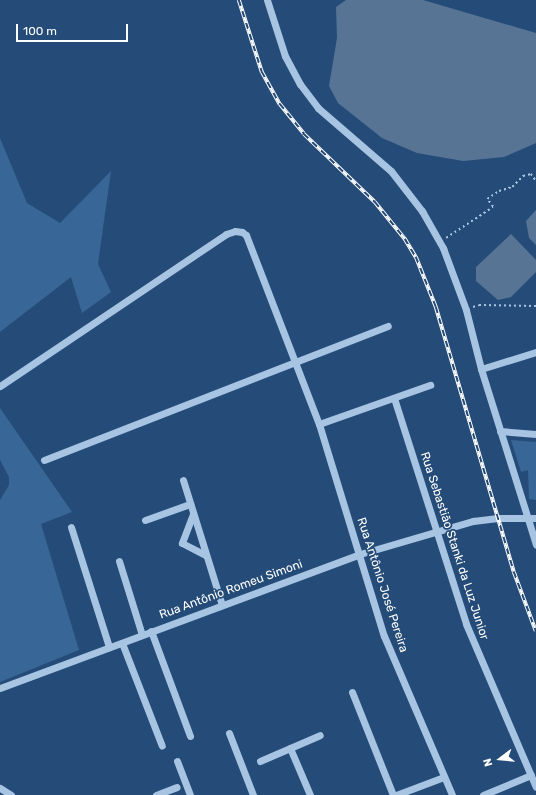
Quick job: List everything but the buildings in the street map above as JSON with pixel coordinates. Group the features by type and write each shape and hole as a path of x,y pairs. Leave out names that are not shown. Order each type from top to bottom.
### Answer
{"street":[{"path":"267,0 285,56 300,84 318,108 391,171 422,211 440,243 455,278 466,310 481,369 536,545"},
{"name":"Rua Antônio José Pereira","path":"0,386 226,234 235,231 242,232 246,235 320,424 384,636 452,795"},
{"path":"44,460 388,326"},
{"path":"481,369 536,352"},
{"path":"320,424 430,385"},
{"name":"Rua Sebastião Stanki da Luz Junior","path":"394,398 437,531 456,596 472,642 536,787"},
{"path":"500,431 536,434"},
{"path":"183,480 222,605"},
{"path":"145,520 190,504"},
{"path":"193,514 182,543 206,555"},
{"name":"Rua Antônio Romeu Simoni","path":"0,688 360,554 473,521 526,517 536,518"},
{"path":"71,527 109,647"},
{"path":"118,561 142,635"},
{"path":"151,631 190,736"},
{"path":"122,643 162,746"},
{"path":"352,692 393,795"},
{"path":"230,733 253,795"},
{"path":"260,761 320,734"},
{"path":"290,748 310,795"},
{"path":"177,761 190,795"},
{"path":"483,795 531,775"},
{"path":"396,795 444,777"},
{"path":"156,795 177,787"},
{"path":"0,788 12,795"}],"path":[{"path":"440,243 492,207 487,199 499,191 512,187 524,176 531,174 536,181"},
{"path":"466,310 479,305 536,306"}],"shaded area":[{"path":"346,0 423,0 536,33 536,143 504,157 463,161 417,153 382,138 338,103 329,86 337,38 336,7"},
{"path":"0,138 27,203 60,223 111,171 98,264 111,292 82,313 71,277 0,332"},
{"path":"536,210 536,245 529,238 526,221"},
{"path":"511,234 536,260 536,272 511,297 498,300 476,281 476,267"},
{"path":"0,408 72,512 41,524 79,650 0,682 0,500 9,485 9,477 0,460"},
{"path":"511,440 536,442 536,500 529,499 528,470 521,472"}],"railway":[{"path":"239,0 262,72 280,104 304,134 375,202 405,239 416,257 436,307 514,572 536,631"}]}
